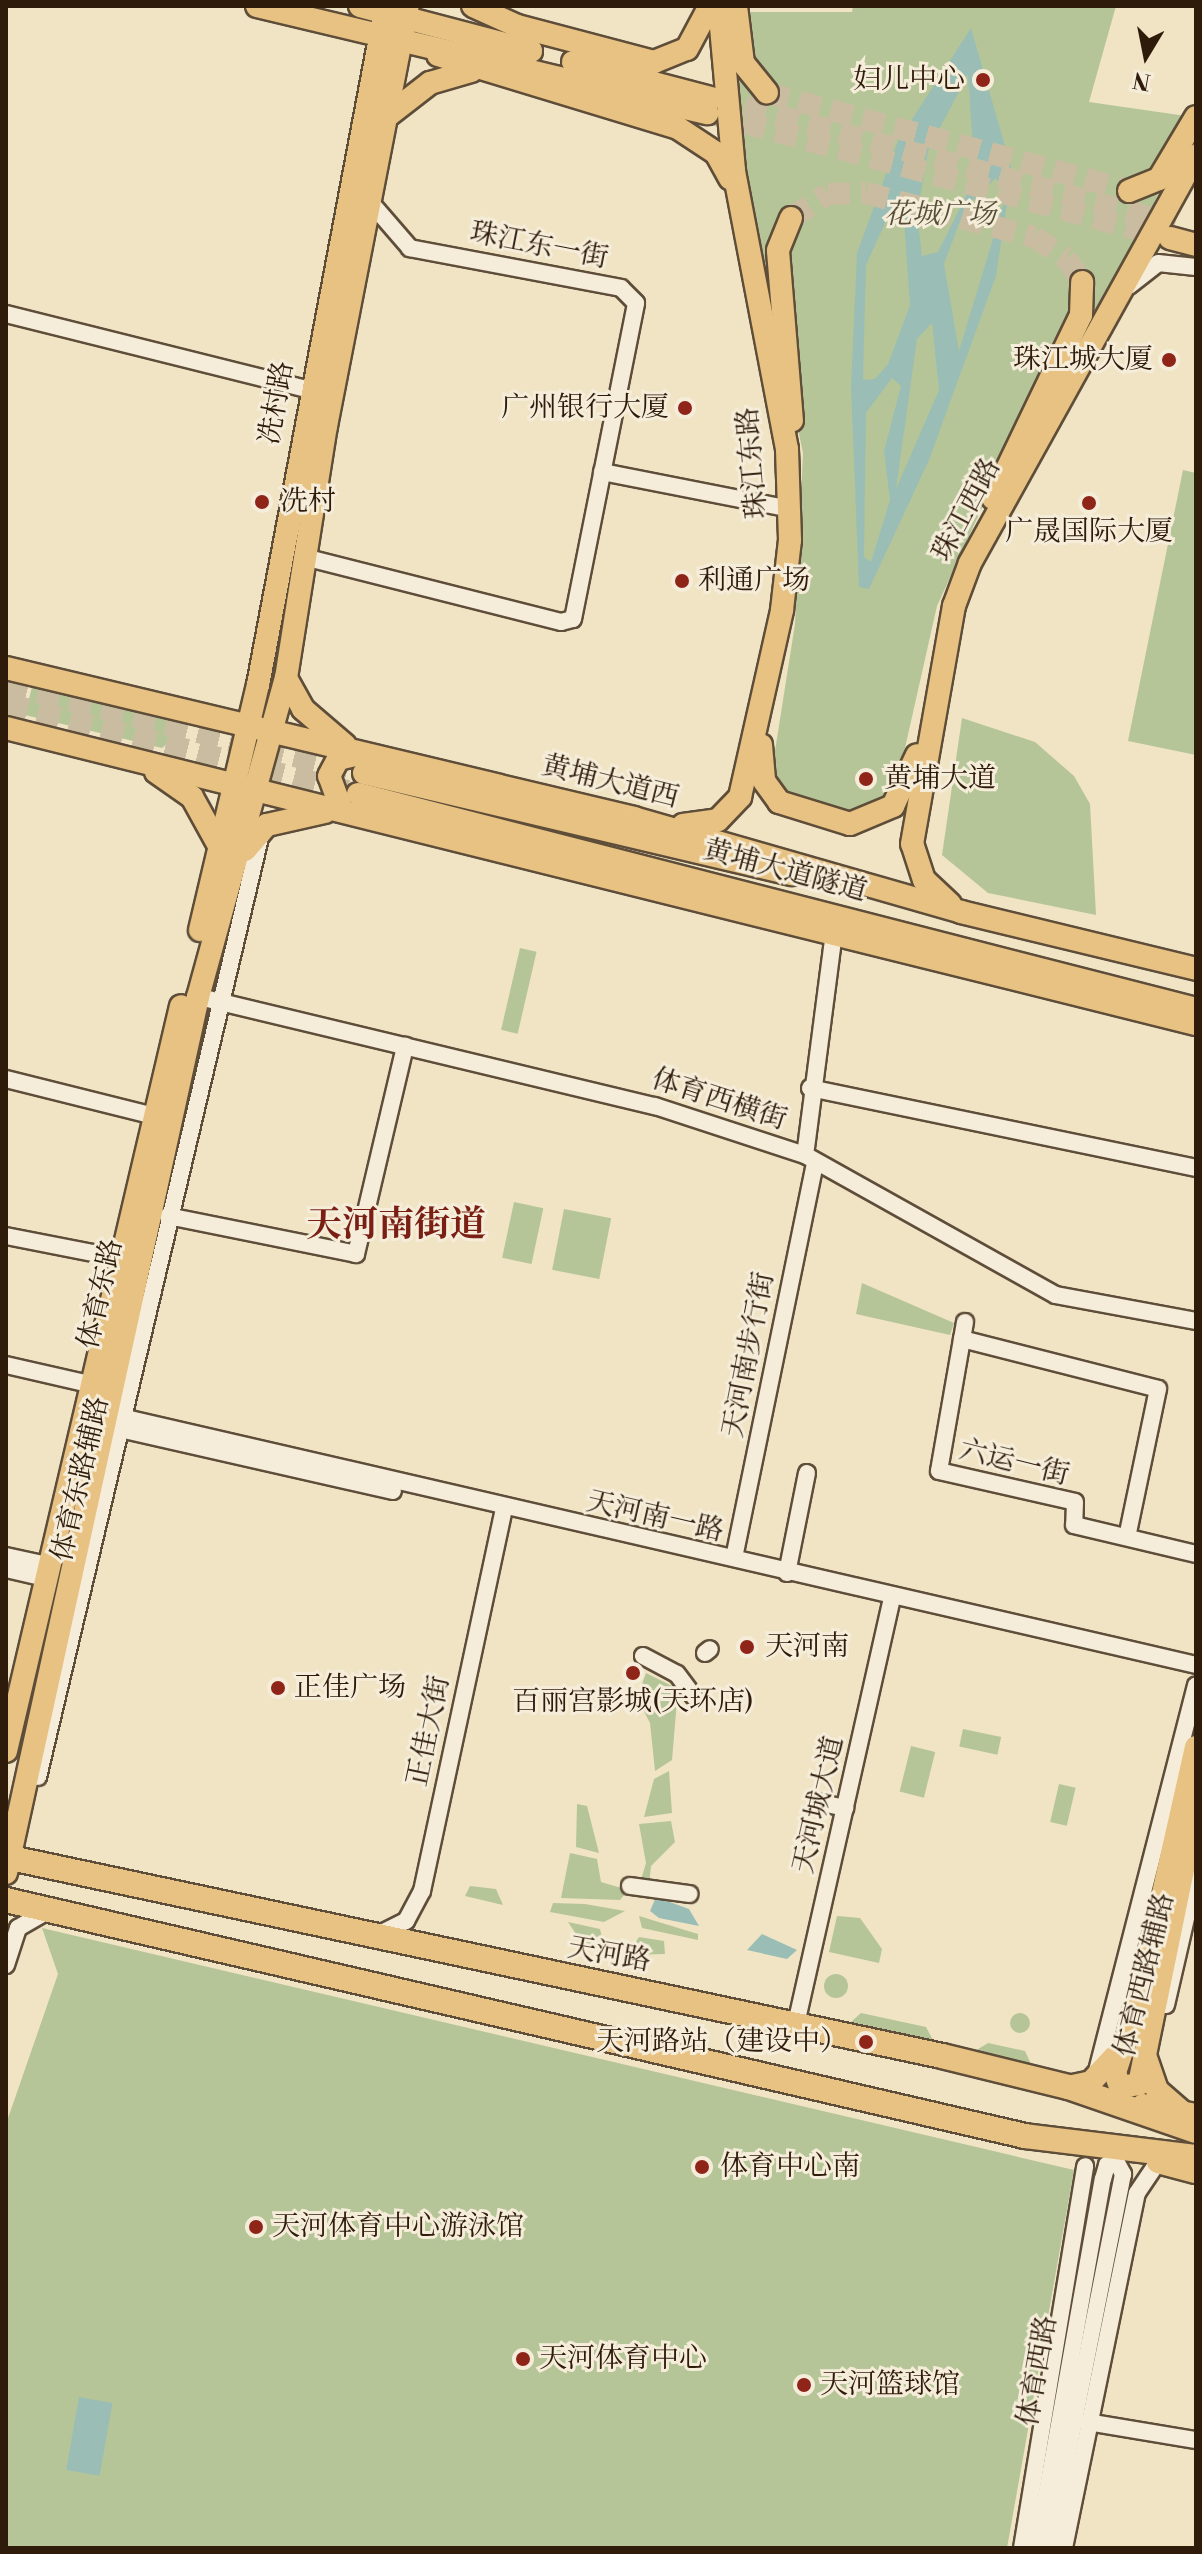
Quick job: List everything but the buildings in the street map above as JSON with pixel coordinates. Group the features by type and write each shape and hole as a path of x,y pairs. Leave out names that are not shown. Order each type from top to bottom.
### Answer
{"highway":[{"name":"天河路","path":"7,1862 796,2024 1068,2087 1196,2131"},
{"path":"6,1900 1059,2140 1107,2144 1193,2161"}],"main road":[{"path":"257,6 395,20 474,71"},
{"path":"360,6 395,20 709,105"},
{"path":"473,6 517,26 654,62 687,49 710,6"},
{"name":"珠江东路","path":"634,818 697,825 727,813 740,797 763,709 788,579 790,509 787,449 740,199 719,6"},
{"path":"736,6 743,63 767,93"},
{"name":"冼村路","path":"272,732 286,678 371,203 390,114 395,20"},
{"name":"冼村路","path":"235,784 249,726 310,390 395,20"},
{"path":"390,114 451,71 474,71 686,131 716,153 740,199"},
{"path":"1129,191 1159,179 1196,117"},
{"name":"珠江西路","path":"961,912 924,880 914,858 930,725 945,637 970,563 1123,293 1196,155"},
{"path":"790,509 792,357 778,251 791,218"},
{"path":"1180,230 1196,245"},
{"path":"970,563 1008,461 1081,315 1082,282"},
{"name":"黄埔大道西","path":"6,668 272,732 360,774 634,818 961,912 1196,969"},
{"path":"286,678 320,727 360,774"},
{"path":"763,709 760,769 770,792 804,814 850,824 893,806 930,725"},
{"path":"6,728 1196,1024"},
{"name":"体育东路","path":"7,1862 208,998 228,882 259,790 272,732"},
{"path":"126,757 184,789 219,846"},
{"path":"342,811 329,776 338,759 360,774"},
{"name":"黄埔大道隧道","path":"360,774 961,912"},
{"name":"黄埔大道隧道","path":"360,774 1196,1009"},
{"name":"体育东路","path":"6,1751 10,1710 49,1572 154,1116 235,784"},
{"path":"228,882 262,829 294,815 342,811"},
{"path":"1188,2113 1164,2099 1145,2079 1135,2042 1135,1973 1196,1747"},
{"path":"1145,2079 1127,2089 1115,2082 1135,2042 1196,1807"},
{"path":"1068,2087 1101,2075 1135,2042"},
{"path":"1068,2087 1188,2113"},
{"path":"1158,2162 1193,2161"}],"street":[{"name":"珠江东一街","path":"371,203 410,248 621,288 636,303 602,472"},
{"path":"1123,293 1158,263 1196,267"},
{"path":"6,314 310,390"},
{"path":"308,558 561,622 573,619 602,472 790,509"},
{"name":"体育东路辅路","path":"112,1421 168,1216 208,998 262,829"},
{"path":"806,1148 810,1088 834,933"},
{"name":"体育西横街","path":"208,998 655,1106 805,1155 1056,1295 1196,1321"},
{"path":"168,1216 356,1254 405,1046"},
{"path":"6,1079 154,1116"},
{"path":"810,1088 1196,1168"},
{"name":"天河南步行街","path":"735,1553 814,1167"},
{"path":"6,1236 123,1259"},
{"path":"965,1322 962,1339 1158,1389 1127,1537"},
{"name":"六运一街","path":"962,1339 939,1471 1075,1502 1074,1525 1196,1554"},
{"path":"6,1365 93,1385"},
{"name":"天河南一路","path":"112,1421 1196,1665"},
{"path":"787,1573 807,1473"},
{"name":"正佳大街","path":"371,1938 406,1921 422,1891 504,1510"},
{"path":"6,1556 49,1572"},
{"path":"6,1569 49,1572"},
{"name":"天河城大道","path":"796,2024 892,1597"},
{"path":"643,1656 677,1674 695,1698"},
{"path":"1068,2087 1099,2068 1135,1973 1196,1685"},
{"path":"817,1802 845,1808"},
{"name":"体育西路辅路","path":"1145,2079 1192,1909 1196,1875"},
{"path":"630,1886 689,1894"},
{"path":"6,1965 18,1928 49,1911"},
{"path":"1059,2140 1085,2166 1098,2204"},
{"path":"1107,2144 1158,2162"},
{"path":"1112,2216 1134,2180 1158,2162"},
{"path":"1064,2548 1087,2422 1137,2193 1158,2162"},
{"name":"体育西路","path":"1037,2548 1098,2204 1107,2165 1117,2163 1123,2174 1112,2216 1049,2548"},
{"path":"1022,2548 1085,2166"},
{"path":"1087,2422 1196,2440"}],"green space":[{"name":"花城广场","path":"853,6 1116,6 1089,102 1193,117 1121,276 986,499 937,606 898,779 887,801 852,813 796,803 772,770 795,624 803,453 742,162 730,12 852,12"},
{"path":"1183,470 1196,473 1196,755 1128,741"},
{"path":"33,683 171,716 177,736 162,748 25,715"},
{"path":"962,718 1035,742 1074,776 1090,804 1096,915 988,893 942,855"},
{"path":"520,948 537,952 518,1034 501,1030"},
{"path":"514,1202 543,1208 531,1264 502,1258"},
{"path":"564,1209 611,1218 599,1279 552,1270"},
{"path":"862,1283 954,1323 950,1335 856,1314"},
{"path":"646,1673 678,1689 672,1760 655,1771 650,1723 637,1698"},
{"path":"963,1729 1001,1737 997,1755 959,1747"},
{"path":"911,1746 935,1752 924,1798 900,1792"},
{"path":"669,1771 672,1813 644,1817 654,1779"},
{"path":"1059,1784 1076,1788 1067,1826 1050,1822"},
{"path":"577,1804 587,1806 599,1853 576,1847"},
{"path":"671,1821 675,1842 651,1866 649,1885 641,1880 646,1863 639,1824"},
{"path":"570,1853 597,1859 601,1882 628,1890 620,1900 561,1898"},
{"path":"470,1886 496,1889 503,1905 465,1896"},
{"path":"553,1903 585,1904 625,1911 604,1922 550,1912"},
{"path":"639,1916 698,1934 698,1940 642,1928"},
{"path":"837,1916 860,1918 882,1949 879,1963 829,1952"},
{"path":"568,1922 600,1929 605,1951 584,1946"},
{"name":"天河体育中心","path":"42,1928 1074,2170 1007,2548 6,2548 6,2124 58,1974"},
{"path":"639,1937 664,1941 665,1954 627,1955"},
{"path":"836,1974 844,1978 848,1986 844,1994 836,1998 828,1994 824,1986 828,1978"},
{"path":"861,2013 926,2027 933,2040 851,2022"},
{"path":"1020,2013 1027,2016 1030,2023 1027,2030 1020,2033 1013,2030 1010,2023 1013,2016"},
{"path":"988,2043 1025,2051 1031,2064 975,2051"}],"water":[{"path":"971,28 1012,170 996,276 929,460 869,589 859,587 851,386 857,253 898,141","holes":["968,74 975,178 938,252 922,256 917,214 928,151","996,178 1005,199 959,351 944,264 965,208","894,204 903,206 910,305 888,364 875,379 863,380 866,265","932,323 939,390 896,489 917,339","892,378 901,386 884,451 890,500 871,562 864,557 866,413"]},
{"path":"656,1897 689,1909 699,1926 659,1918 650,1911"},
{"path":"762,1934 797,1950 787,1959 747,1950"},
{"path":"79,2397 112,2403 100,2476 66,2470"}],"tunnel":[{"path":"767,93 1129,191"},
{"path":"713,98 1175,224"},
{"path":"712,114 1142,231"},
{"path":"791,218 828,194 866,193 1034,237 1066,258 1082,282"},
{"path":"6,684 364,773"},
{"path":"6,704 358,794"}],"place":[{"name":"妇儿中心","path":"983,80"},
{"name":"珠江城大厦","path":"1169,360"},
{"name":"广州银行大厦","path":"685,408"},
{"name":"冼村","path":"262,502"},
{"name":"广晟国际大厦","path":"1089,503"},
{"name":"利通广场","path":"682,581"},
{"name":"黄埔大道","path":"866,779"},
{"name":"天河南","path":"747,1647"},
{"name":"百丽宫影城(天环店)","path":"633,1673"},
{"name":"正佳广场","path":"278,1688"},
{"name":"天河路站（建设中）","path":"866,2042"},
{"name":"体育中心南","path":"702,2167"},
{"name":"天河体育中心游泳馆","path":"256,2227"},
{"name":"天河体育中心","path":"523,2359"},
{"name":"天河篮球馆","path":"804,2385"}],"district":[{"name":"天河南街道","path":"396,1226"}]}
